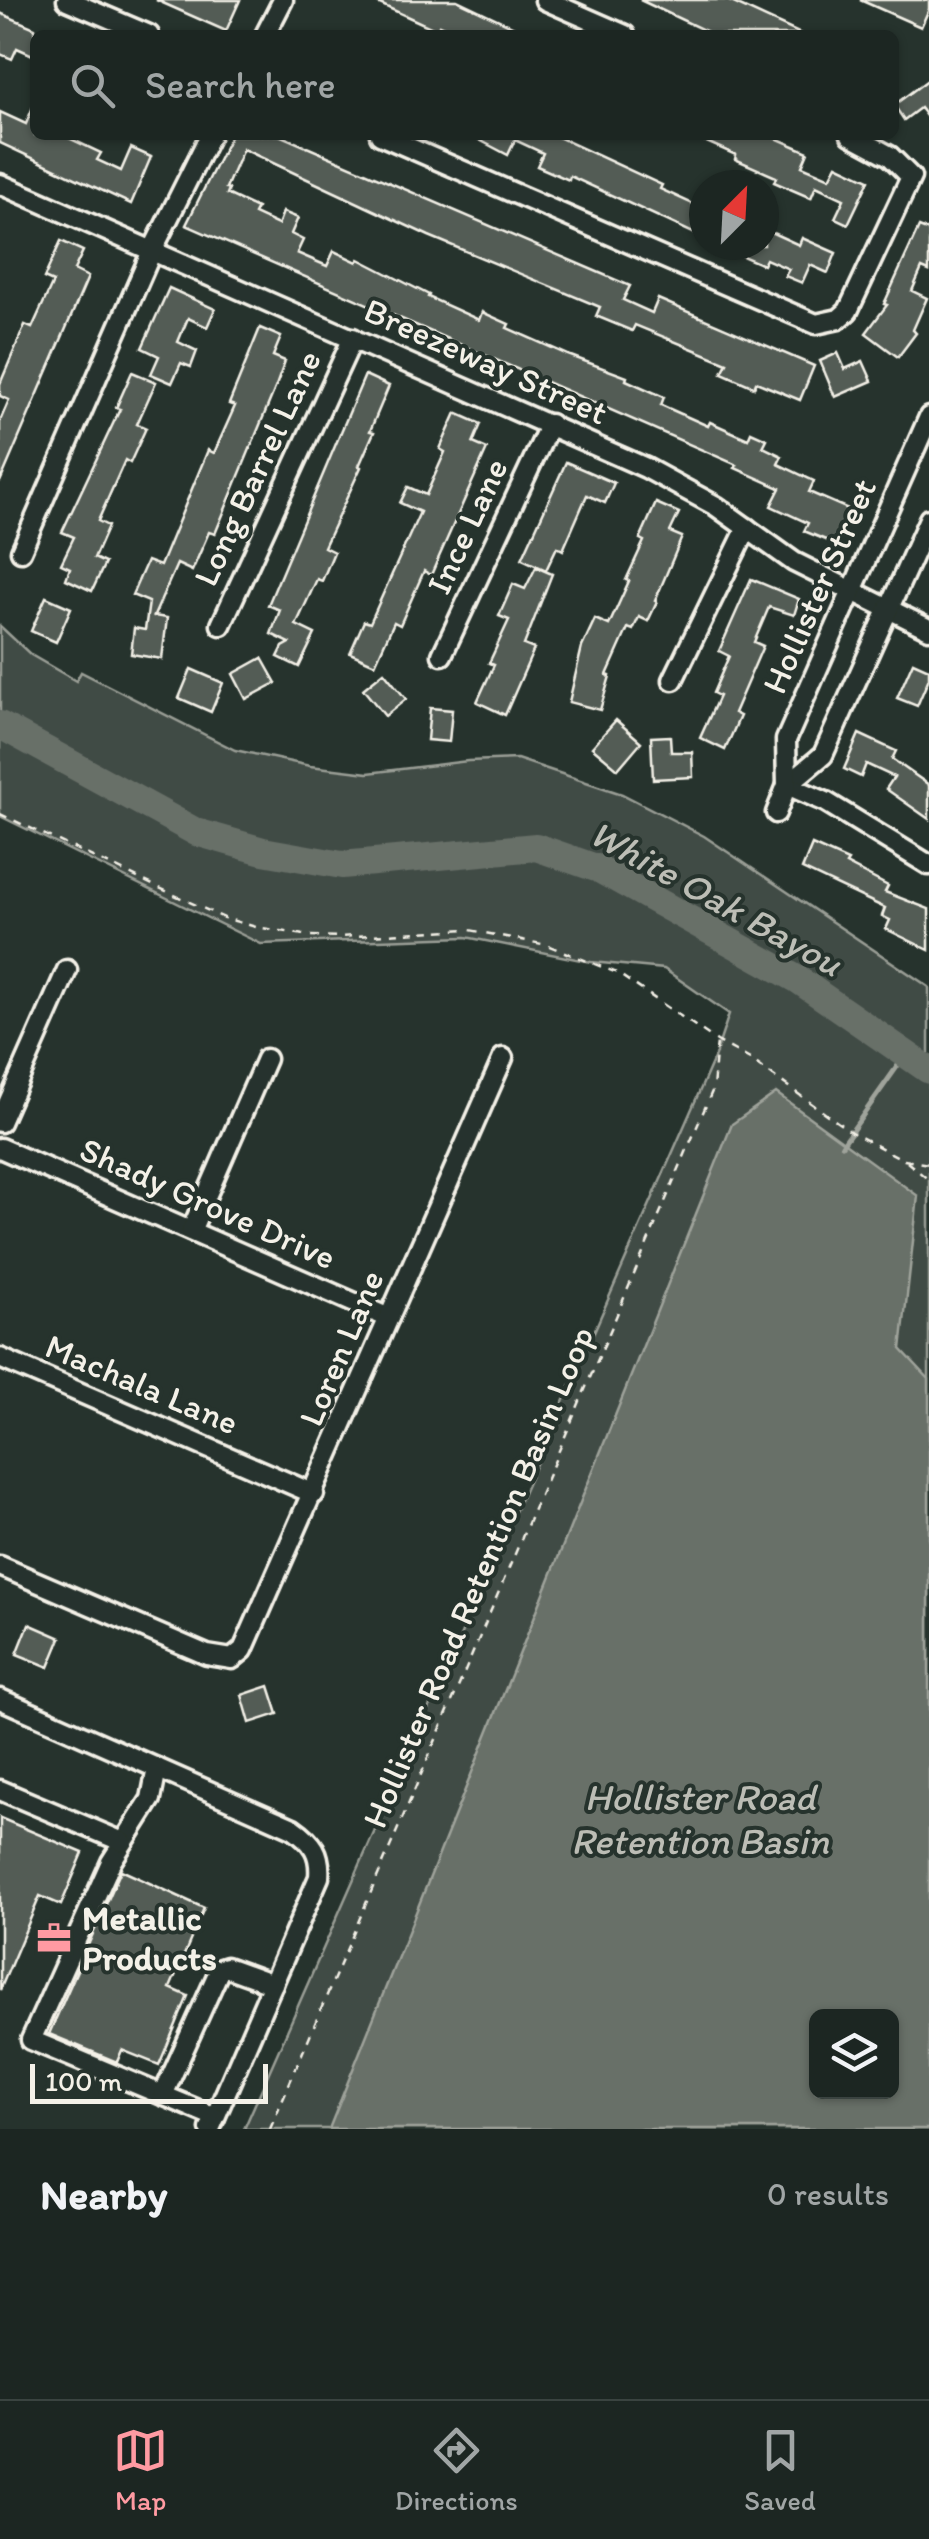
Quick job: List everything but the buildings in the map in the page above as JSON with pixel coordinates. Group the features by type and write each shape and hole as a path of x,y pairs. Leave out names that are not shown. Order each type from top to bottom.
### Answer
{"street":[{"path":"67,0 137,30"},
{"path":"268,30 283,0"},
{"path":"545,0 614,30"},
{"path":"20,551 152,252 208,140"},
{"path":"392,140 816,324 839,319 848,311 912,178 890,156 860,140"},
{"name":"Breezeway Street","path":"0,184 675,482 794,562 929,628"},
{"name":"Long Barrel Lane","path":"220,624 353,338"},
{"name":"Hollister Street","path":"788,785 786,740 929,417"},
{"name":"Ince Lane","path":"442,655 550,424"},
{"name":"Hollister Street","path":"776,812 788,785 823,754 929,519"},
{"path":"673,680 747,528"},
{"path":"788,785 826,802 929,864"},
{"path":"0,1122 67,970"},
{"name":"Loren Lane","path":"0,1566 207,1655 232,1659 244,1650 503,1058"},
{"path":"191,1231 266,1059"},
{"name":"Shady Grove Drive","path":"0,1148 389,1318"},
{"name":"Machala Lane","path":"0,1358 314,1494"},
{"path":"0,1700 157,1768 293,1828 309,1840 320,1857 318,1877 212,2123 164,2095 31,2040 123,1842 150,1799 157,1768"},
{"path":"0,1790 123,1842"},
{"path":"164,2095 220,1969 226,1967 273,1984"}],"path":[{"path":"0,814 224,918 256,927 339,937 465,929 548,945 617,973 929,1180"},
{"name":"Hollister Road Retention Basin Loop","path":"270,2129 713,1089 718,1041"},
{"path":"904,1160 929,1164"}],"shaded area":[{"name":"Hollister Road Retention Basin","path":"0,626 31,655 76,681 81,672 235,750 368,773 517,759 622,794 704,836 929,987 929,2129 244,2129 715,1056 729,1014 664,969 591,962 466,937 261,944 0,816"}],"water":[{"name":"Hollister Road Retention Basin","path":"776,1093 918,1196 901,1349 929,1379 929,2129 329,2129 732,1124"}],"waterway":[{"name":"White Oak Bayou","path":"0,725 196,832 263,851 342,865 536,847 599,869 797,979 929,1070"},
{"path":"842,1145 906,1054"}],"place":[{"name":"Metallic Products","path":"54,1938"}]}
